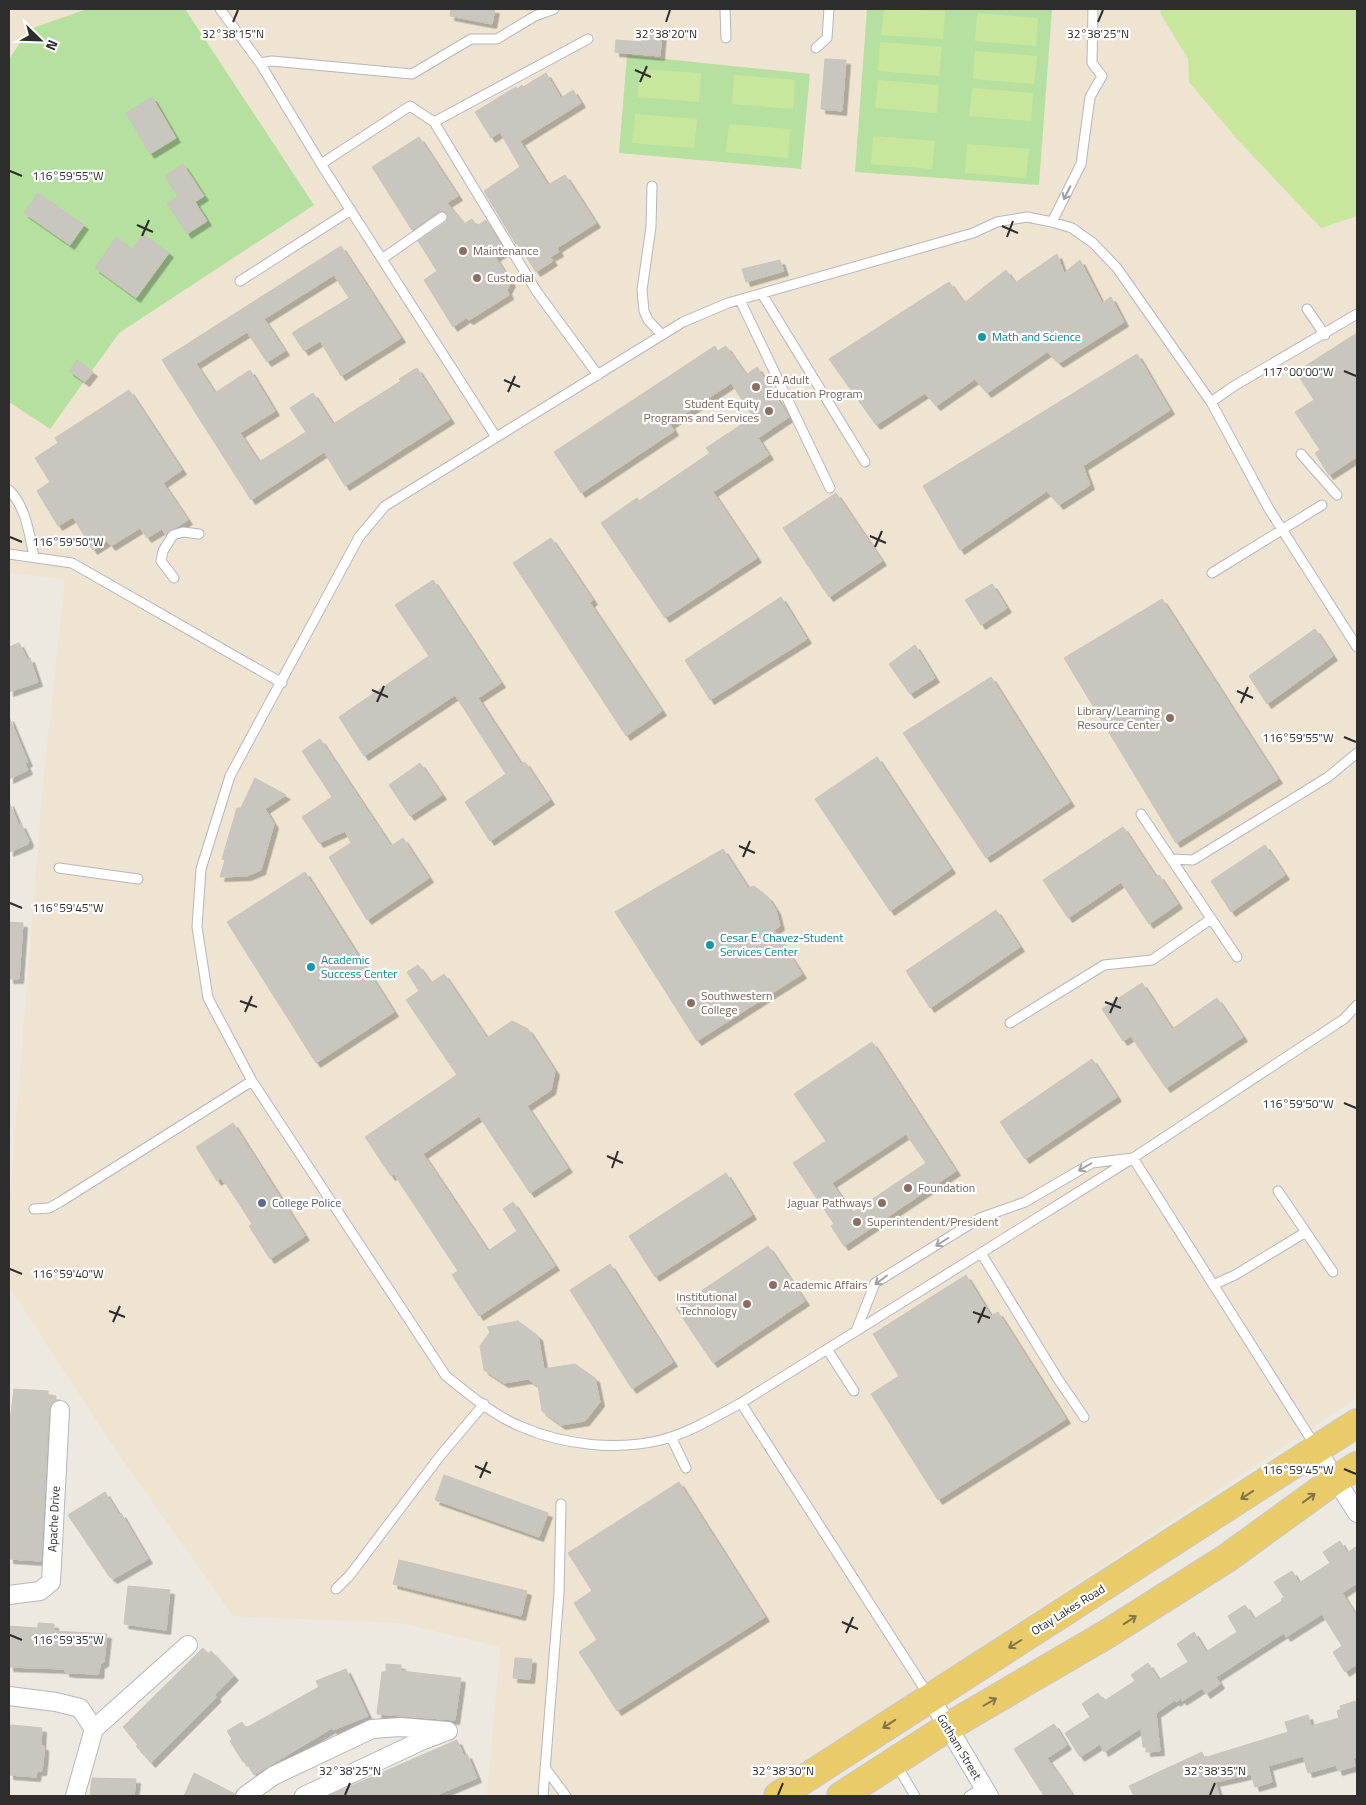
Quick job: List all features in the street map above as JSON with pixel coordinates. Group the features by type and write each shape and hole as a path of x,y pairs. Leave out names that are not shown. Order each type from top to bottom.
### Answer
{"main road":[{"name":"Otay Lakes Road","path":"778,1796 1357,1423"},
{"path":"841,1796 948,1727 1108,1634 1227,1558 1346,1472"}],"street":[{"name":"Apache Drive","path":"9,1596 40,1591 51,1582 60,1410"},
{"path":"1317,1450 1346,1472 1357,1513"},
{"path":"75,1796 94,1729 188,1645"},
{"path":"9,1696 56,1702 80,1708 94,1729"},
{"name":"Gotham Street","path":"930,1698 948,1727 980,1793"},
{"path":"245,1796 273,1776 372,1729 400,1727 448,1732 423,1740 304,1796"}],"lane":[{"path":"220,9 260,63 321,164 496,437"},
{"path":"260,63 272,61 412,74 471,39 497,38 535,16 554,9"},
{"path":"725,9 726,38"},
{"path":"816,48 827,38 829,9"},
{"path":"1052,222 1081,164 1090,97 1102,76 1092,63 1093,9"},
{"path":"434,122 588,39"},
{"path":"321,164 410,106 434,122 538,292 598,375"},
{"path":"652,186 651,228 643,297 644,311 648,320 662,335"},
{"path":"240,281 351,210"},
{"path":"382,259 442,217"},
{"path":"1357,647 1282,530 1211,402 1117,268 1093,243 1072,228 1027,217 997,222 973,233 740,300 683,322 385,506 360,537 230,776 202,869 197,927 208,998 252,1081 446,1376 484,1404 521,1427 562,1440 616,1446 671,1437 698,1427 741,1404 1132,1158 1344,1018 1357,1005"},
{"path":"762,294 865,462"},
{"path":"740,300 830,488"},
{"path":"1307,310 1324,335"},
{"path":"1211,402 1234,386 1357,314"},
{"path":"1301,454 1336,495"},
{"path":"9,490 17,498 27,523 34,556"},
{"path":"1212,573 1322,505"},
{"path":"174,578 161,562 163,551 173,535 184,532 199,534"},
{"path":"9,554 34,556 72,563 282,683"},
{"path":"1171,859 1193,860 1328,777 1357,752"},
{"path":"1141,814 1237,957"},
{"path":"59,868 138,880"},
{"path":"1010,1023 1104,965 1152,960 1211,919"},
{"path":"34,1209 50,1208 252,1081"},
{"path":"1132,1158 1317,1450"},
{"path":"856,1331 875,1283 980,1218 1025,1202 1092,1162 1132,1158"},
{"path":"1278,1191 1333,1272"},
{"path":"1213,1285 1235,1275 1306,1232"},
{"path":"980,1253 1058,1379 1084,1417"},
{"path":"827,1349 854,1391"},
{"path":"336,1589 350,1575 440,1456 484,1404"},
{"path":"741,1404 930,1698"},
{"path":"671,1437 686,1468"},
{"path":"543,1796 559,1593 561,1504"},
{"path":"894,1762 914,1796"},
{"path":"545,1768 566,1796"}],"shaded area":[{"name":"Southwestern College","path":"9,9 1357,9 1357,1398 755,1796 487,1796 500,1647 401,1623 233,1616 117,1452 9,1287 9,1212 42,793 65,579 9,573"}],"green space":[{"path":"87,9 185,9 314,205 119,333 50,429 9,402 9,59 30,29"},
{"path":"867,9 1052,9 1039,185 855,172"},
{"path":"884,9 945,11 943,39 881,35"},
{"path":"1161,9 1357,9 1357,216 1321,228 1236,138 1189,82 1188,59 1160,13"},
{"path":"977,13 1038,18 1036,46 975,41"},
{"path":"880,42 942,47 939,76 878,71"},
{"path":"975,51 1037,56 1034,84 973,79"},
{"path":"627,55 810,74 801,169 619,153"},
{"path":"640,69 701,73 699,102 638,97"},
{"path":"734,75 795,80 793,109 732,104"},
{"path":"878,80 939,85 937,113 875,108"},
{"path":"972,88 1033,93 1031,121 969,116"},
{"path":"635,114 697,119 694,148 632,143"},
{"path":"729,124 790,129 788,158 726,152"},
{"path":"873,136 935,141 932,169 871,164"},
{"path":"967,144 1029,149 1026,178 965,173"}],"building":[{"path":"451,9 495,9 492,24 450,16"},
{"path":"643,29 662,31 660,56 615,52 616,40 642,42"},
{"path":"825,59 846,60 842,111 821,109"},
{"path":"546,73 561,98 573,90 581,103 520,141 548,185 565,175 596,223 557,248 559,252 550,257 553,261 536,272 516,244 484,191 520,167 500,132 491,138 475,112 516,87 517,89 522,85 523,87"},
{"path":"152,97 176,138 150,154 126,113"},
{"path":"419,137 458,196 447,203 464,224 472,219 477,226 486,220 505,251 495,257 511,282 507,290 509,295 469,320 466,318 453,327 424,280 437,271 418,241 446,222 447,214 444,211 439,212 412,230 372,167"},
{"path":"183,164 204,196 195,202 207,221 187,234 167,203 178,197 165,176"},
{"path":"38,193 84,225 70,245 24,213"},
{"path":"143,234 169,253 136,298 95,268 116,237 132,249"},
{"path":"341,246 401,338 341,376 320,341 304,351 292,333 349,298 334,275 264,319 285,351 267,362 247,332 196,364 215,393 250,370 275,411 240,433 259,462 306,432 290,408 313,393 333,424 401,381 399,379 417,368 450,419 345,486 324,452 251,500 162,360"},
{"name":"Math and Science","path":"1057,254 1064,273 1080,260 1102,303 1111,297 1124,322 1059,363 1047,352 987,393 975,379 936,406 925,393 876,425 829,359 949,282 964,303 1006,270 1015,283"},
{"path":"780,260 784,271 746,282 742,269"},
{"path":"1357,333 1357,457 1329,475 1315,453 1320,450 1295,412 1314,400 1296,372"},
{"path":"715,346 718,351 726,346 746,375 757,367 789,417 758,438 769,455 713,492 757,558 665,618 601,523 637,498 639,501 710,453 706,448 753,417 731,383 670,424 674,431 581,493 554,452"},
{"name":"Math and Science","path":"1137,354 1170,410 1083,466 1090,485 1059,505 1047,491 960,550 923,486"},
{"path":"77,360 93,372 85,382 69,371"},
{"path":"129,390 182,470 163,483 188,520 165,534 162,529 147,538 140,528 111,546 107,541 93,550 73,517 58,526 37,491 50,482 35,458 58,443 55,438"},
{"path":"836,493 882,561 829,597 783,528"},
{"path":"551,538 593,600 590,603 662,711 626,736 513,563"},
{"path":"433,580 501,683 478,698 521,764 525,762 550,800 490,841 465,802 506,774 455,695 364,756 339,717 429,656 395,605"},
{"path":"992,584 1007,608 981,625 965,600"},
{"path":"781,597 807,639 710,700 685,660"},
{"name":"Library/Learning Resource Center","path":"1162,599 1278,779 1176,843 1064,658"},
{"path":"1315,629 1333,656 1267,704 1249,676"},
{"path":"19,643 27,659 30,658 38,682 9,692 9,647"},
{"path":"915,645 935,678 910,694 889,664"},
{"path":"991,677 1070,802 986,858 903,733"},
{"path":"9,717 28,762 25,763 28,770 9,779"},
{"path":"320,739 391,846 403,838 429,878 367,920 329,857 351,843 345,831 319,843 302,817 332,797 302,751"},
{"path":"877,757 951,869 890,911 815,799"},
{"path":"420,763 442,795 410,816 389,785"},
{"path":"255,778 286,795 265,809 274,824 261,870 247,876 220,877 225,860 222,859 237,808 241,808"},
{"path":"9,802 19,825 21,824 29,841 28,844 9,852"},
{"path":"1123,827 1156,877 1159,875 1178,904 1149,924 1121,882 1068,918 1043,880"},
{"path":"1265,845 1285,875 1231,912 1211,881"},
{"name":"Cesar E. Chavez-Student Services Center","path":"723,849 748,888 754,886 768,897 776,910 780,926 774,930 802,974 697,1041 615,912"},
{"name":"Academic Success Center","path":"305,872 394,1012 316,1063 227,922"},
{"path":"996,910 1020,947 930,1008 906,971"},
{"path":"9,922 23,923 19,979 9,979"},
{"path":"418,965 431,983 444,974 487,1038 512,1021 528,1029 555,1071 551,1090 527,1106 568,1168 530,1193 479,1116 423,1154 488,1251 517,1231 503,1209 513,1202 555,1266 479,1316 452,1275 458,1271 394,1174 391,1176 365,1137 457,1075 406,1000 419,991 407,972"},
{"path":"1142,983 1172,1029 1217,998 1243,1037 1166,1088 1131,1036 1123,1041 1102,1009"},
{"path":"872,1042 956,1171 844,1246 831,1226 834,1224 793,1163 826,1141 794,1094","holes":["906,1134 926,1163 852,1213 832,1183"]},
{"path":"1092,1059 1117,1097 1025,1159 1000,1122"},
{"name":"College Police","path":"233,1123 305,1236 270,1259 249,1226 252,1224 225,1182 221,1178 217,1181 196,1147"},
{"path":"726,1173 752,1215 655,1277 629,1236"},
{"path":"768,1246 805,1301 713,1363 676,1308"},
{"path":"610,1264 673,1362 632,1389 570,1290"},
{"path":"966,1275 991,1316 998,1312 1066,1419 938,1500 871,1394 899,1376 873,1334"},
{"path":"518,1321 538,1336 544,1369 575,1364 595,1378 600,1402 585,1421 561,1425 542,1411 538,1386 528,1379 504,1383 484,1370 480,1346 490,1332 487,1327"},
{"path":"14,1389 48,1391 48,1395 56,1396 56,1400 49,1409 41,1561 9,1559 9,1429"},
{"path":"444,1475 548,1513 539,1537 435,1500"},
{"path":"679,1482 765,1617 617,1711 579,1652 597,1640 574,1603 592,1591 568,1553"},
{"path":"105,1492 119,1515 121,1513 148,1559 113,1579 109,1576 68,1515"},
{"path":"1340,1541 1347,1553 1357,1546 1357,1583 1342,1593 1357,1617 1357,1664 1345,1672 1333,1652 1342,1646 1322,1614 1286,1637 1284,1633 1216,1677 1220,1684 1206,1694 1202,1688 1182,1701 1181,1698 1176,1702 1175,1700 1156,1713 1160,1751 1146,1752 1146,1747 1143,1747 1141,1728 1104,1752 1100,1744 1080,1757 1065,1733 1090,1717 1082,1704 1098,1693 1104,1701 1135,1681 1131,1675 1148,1663 1159,1680 1188,1662 1177,1644 1194,1632 1206,1652 1237,1632 1228,1616 1245,1605 1254,1619 1282,1601 1281,1599 1284,1597 1274,1582 1292,1571 1299,1583 1330,1563 1323,1552"},
{"path":"399,1560 527,1591 521,1616 393,1584"},
{"path":"128,1586 170,1590 166,1630 124,1624"},
{"path":"38,1623 54,1624 54,1631 107,1634 104,1662 100,1664 99,1674 70,1673 65,1672 65,1669 9,1667 9,1626 38,1628"},
{"path":"203,1648 209,1654 211,1651 234,1676 215,1695 217,1697 151,1763 123,1727"},
{"path":"515,1658 532,1659 530,1679 513,1678"},
{"path":"386,1664 401,1665 401,1671 461,1678 455,1720 377,1714 382,1672 386,1672"},
{"path":"346,1669 368,1716 333,1730 332,1728 254,1775 230,1741 232,1739 227,1731 242,1722 246,1728 319,1687 316,1681"},
{"path":"1355,1701 1357,1710 1357,1757 1353,1758 1355,1766 1338,1771 1336,1765 1308,1773 1303,1756 1268,1766 1272,1782 1255,1787 1251,1774 1215,1782 1219,1796 1134,1796 1129,1786 1202,1752 1204,1758 1288,1732 1285,1722 1308,1715 1311,1726 1339,1718 1337,1711 1341,1709 1340,1706"},
{"path":"1054,1724 1067,1745 1047,1758 1073,1796 1044,1796 1014,1749"},
{"path":"9,1726 42,1728 41,1746 44,1746 44,1754 42,1771 37,1771 36,1777 9,1775"},
{"path":"457,1740 464,1756 467,1754 477,1778 434,1796 328,1796"},
{"path":"194,1773 235,1794 234,1796 184,1796"},
{"path":"92,1778 136,1779 134,1796 90,1796"}],"place":[{"name":"Maintenance","path":"463,251"},
{"name":"Custodial","path":"477,278"},
{"name":"Math and Science","path":"982,337"},
{"name":"CA Adult Education Program","path":"756,387"},
{"name":"Student Equity Programs and Services","path":"769,411"},
{"name":"Library/Learning Resource Center","path":"1170,718"},
{"name":"Cesar E. Chavez-Student Services Center","path":"710,945"},
{"name":"Academic Success Center","path":"311,967"},
{"name":"Southwestern College","path":"691,1003"},
{"name":"Foundation","path":"908,1188"},
{"name":"College Police","path":"262,1203"},
{"name":"Jaguar Pathways","path":"882,1203"},
{"name":"Superintendent/President","path":"857,1222"},
{"name":"Academic Affairs","path":"773,1285"},
{"name":"Institutional Technology","path":"747,1304"}]}
